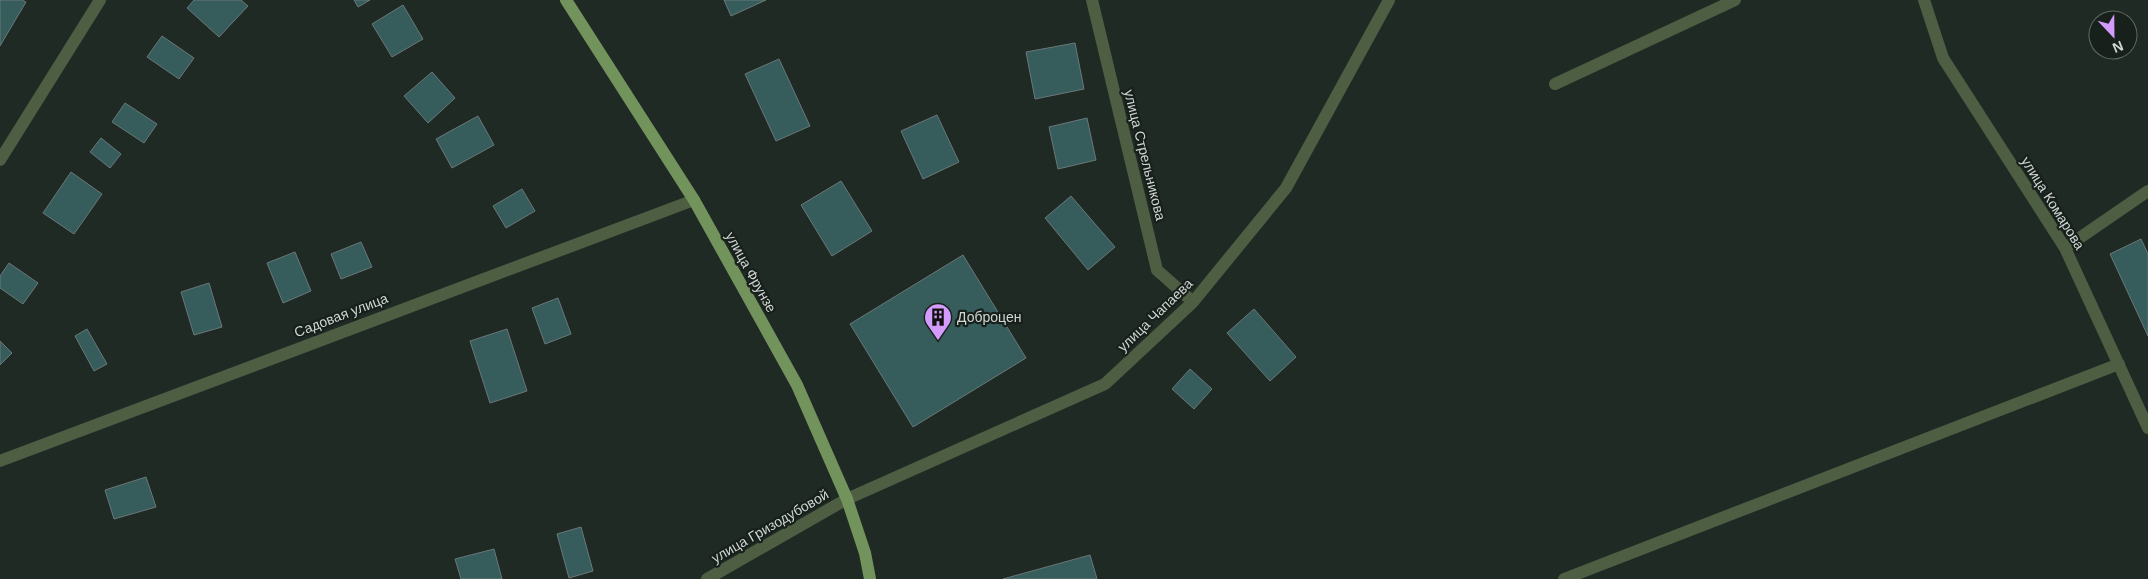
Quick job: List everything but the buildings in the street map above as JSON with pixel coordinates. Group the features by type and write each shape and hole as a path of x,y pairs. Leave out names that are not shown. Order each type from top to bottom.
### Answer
{"main road":[{"name":"улица Фрунзе","path":"566,0 694,200 797,384 847,499 865,553 870,579"}],"street":[{"path":"0,160 100,0"},
{"name":"улица Стрельникова","path":"1092,0 1158,270 1193,302"},
{"name":"улица Чапаева","path":"847,499 1105,384 1193,302 1286,188 1389,0"},
{"path":"1555,84 1735,0"},
{"name":"улица Комарова","path":"1924,0 1943,58 2065,248 2148,428"},
{"path":"2065,248 2148,191"},
{"name":"Садовая улица","path":"0,461 694,200"},
{"path":"1564,579 2119,364"},
{"name":"улица Гризодубовой","path":"707,579 847,499"}],"place":[{"name":"Доброцен","path":"938,341"}]}
